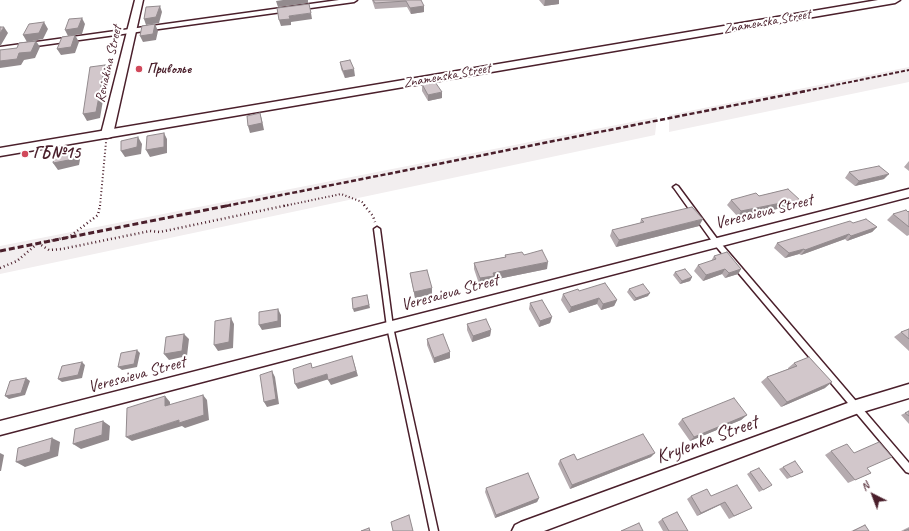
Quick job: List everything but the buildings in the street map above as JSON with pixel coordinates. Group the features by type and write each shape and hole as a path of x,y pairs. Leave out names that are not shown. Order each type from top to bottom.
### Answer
{"main road":[{"name":"Znamenska Street","path":"0,152 895,0"}],"street":[{"name":"Reviakina Street","path":"107,134 139,0"},
{"path":"0,49 354,0"},
{"name":"Veresaieva Street","path":"0,428 909,193"},
{"name":"Krylenka Street","path":"521,531 856,407 909,391"}],"lane":[{"path":"676,187 716,242 909,469"},
{"path":"377,229 390,326 434,531"}],"path":[{"path":"0,268 17,261 38,243 69,237 98,215 102,198 107,134"},
{"path":"38,243 49,250 62,249 150,231 160,232 341,194 362,202 373,216 377,229"}],"shaded area":[{"path":"909,67 909,82 669,132 669,115"},
{"path":"657,117 655,135 0,274 0,246"}],"railway":[{"path":"803,92 909,70"},
{"path":"226,206 803,92"},
{"path":"0,251 231,205"}],"place":[{"name":"Приволье","path":"139,69"},
{"name":"ГБ№15","path":"25,154"}]}
